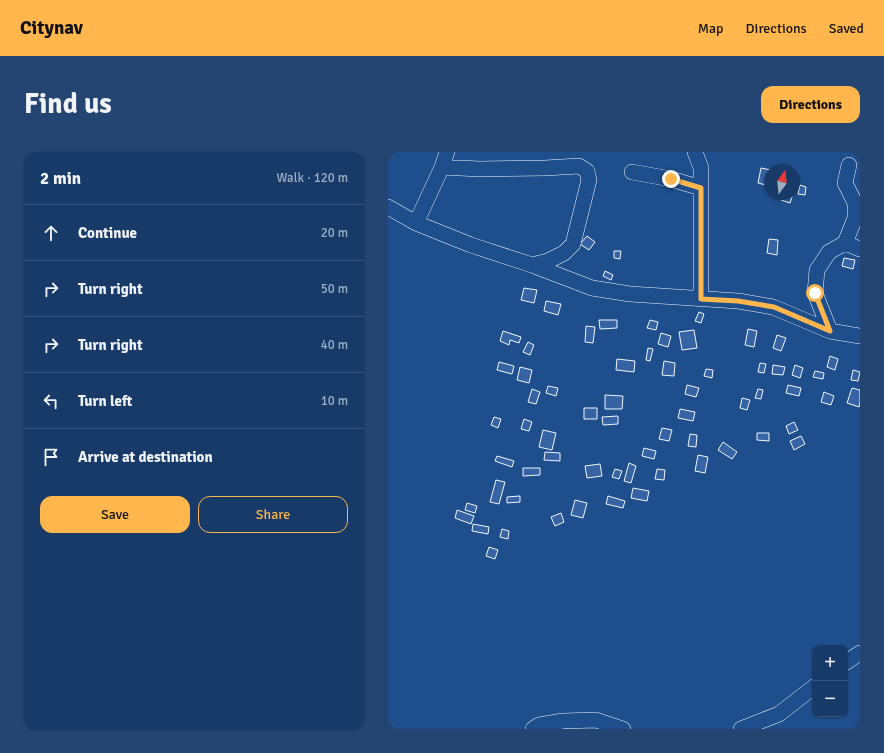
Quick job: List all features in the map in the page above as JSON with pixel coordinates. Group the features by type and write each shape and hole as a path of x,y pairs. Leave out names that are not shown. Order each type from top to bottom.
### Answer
{"street":[{"path":"416,223 442,167 447,152"},
{"path":"695,152 701,168 701,299"},
{"path":"830,331 815,293 818,270 829,252 845,243 855,218 856,203 845,184 849,165"},
{"path":"442,167 501,169 579,166 587,171 589,180 573,244 564,253 548,261 532,265"},
{"path":"632,172 671,179 701,188"},
{"path":"388,207 416,223 471,245 532,265 592,288 630,294 738,301 774,307 830,331 860,336"},
{"path":"845,243 860,249"},
{"path":"848,661 860,652"},
{"path":"741,729 779,714 812,688"},
{"path":"533,729 538,725 563,721 596,720 623,729"}],"building":[{"path":"761,168 764,169 764,184 758,183"},
{"path":"800,185 806,187 805,195 800,194"},
{"path":"781,200 791,200 790,203"},
{"path":"587,236 595,242 589,250 580,244"},
{"path":"769,239 778,240 777,255 767,253"},
{"path":"614,251 621,251 620,259 614,258"},
{"path":"844,258 855,260 853,269 842,266"},
{"path":"605,271 613,275 611,280 603,276"},
{"path":"524,288 537,290 534,303 521,300"},
{"path":"546,301 561,304 558,315 544,311"},
{"path":"699,312 704,314 701,323 695,321"},
{"path":"599,320 617,320 617,328 600,329"},
{"path":"650,320 658,322 656,330 647,328"},
{"path":"586,326 595,327 593,343 585,342"},
{"path":"748,329 757,331 754,347 745,345"},
{"path":"694,330 697,348 682,350 679,332"},
{"path":"503,331 521,337 519,343 510,340 509,345 500,341"},
{"path":"661,333 671,336 668,347 658,344"},
{"path":"777,335 786,338 781,351 773,348"},
{"path":"528,342 534,345 530,355 523,352"},
{"path":"648,348 653,349 650,361 646,360"},
{"path":"830,356 838,359 835,370 827,367"},
{"path":"617,359 635,361 634,372 616,370"},
{"path":"664,361 675,363 674,376 662,375"},
{"path":"499,362 514,366 512,374 497,370"},
{"path":"760,363 766,364 764,373 758,372"},
{"path":"773,365 785,367 783,375 772,374"},
{"path":"795,365 803,368 800,378 792,375"},
{"path":"520,367 532,370 529,383 517,380"},
{"path":"706,369 713,370 712,378 704,376"},
{"path":"853,370 860,372 858,381 851,380"},
{"path":"815,371 824,373 823,379 813,377"},
{"path":"687,385 699,388 696,397 685,394"},
{"path":"788,385 801,388 799,396 786,393"},
{"path":"548,386 558,388 556,396 546,393"},
{"path":"852,388 860,390 859,407 847,403"},
{"path":"532,389 540,392 536,404 528,402"},
{"path":"758,389 763,390 761,399 755,398"},
{"path":"824,392 834,396 831,405 821,402"},
{"path":"605,395 623,396 622,409 605,409"},
{"path":"742,398 750,400 747,410 740,408"},
{"path":"584,408 597,408 597,419 584,419"},
{"path":"680,409 695,412 693,421 678,418"},
{"path":"618,416 618,424 603,425 602,417"},
{"path":"494,417 501,419 498,428 491,425"},
{"path":"524,419 532,422 529,431 521,429"},
{"path":"794,422 798,430 789,434 786,426"},
{"path":"662,428 672,430 669,441 659,439"},
{"path":"543,430 556,433 552,450 539,447"},
{"path":"757,433 769,433 769,441 757,440"},
{"path":"690,434 697,435 696,447 688,446"},
{"path":"801,436 805,444 794,450 790,441"},
{"path":"723,442 737,452 732,459 718,450"},
{"path":"644,448 656,451 654,459 642,456"},
{"path":"545,452 560,453 560,461 544,460"},
{"path":"698,455 708,457 705,473 695,471"},
{"path":"497,456 514,461 512,467 495,461"},
{"path":"629,463 636,466 631,483 624,481"},
{"path":"600,464 602,476 587,478 585,466"},
{"path":"523,468 540,468 540,475 523,476"},
{"path":"615,469 622,471 619,479 612,477"},
{"path":"657,469 665,470 664,480 655,479"},
{"path":"496,480 505,482 499,504 490,502"},
{"path":"633,488 649,491 647,501 631,498"},
{"path":"520,496 520,502 507,503 507,497"},
{"path":"608,496 625,501 623,508 606,504"},
{"path":"575,500 587,503 583,518 571,515"},
{"path":"467,503 477,506 475,513 465,510"},
{"path":"457,510 474,516 471,524 455,518"},
{"path":"561,513 564,522 555,526 551,517"},
{"path":"473,524 489,527 488,534 472,531"},
{"path":"502,529 509,531 508,539 500,537"},
{"path":"489,547 498,550 495,559 486,556"}],"route":[{"path":"671,179 701,188 701,299 738,301 774,307 830,331 815,293"}]}
